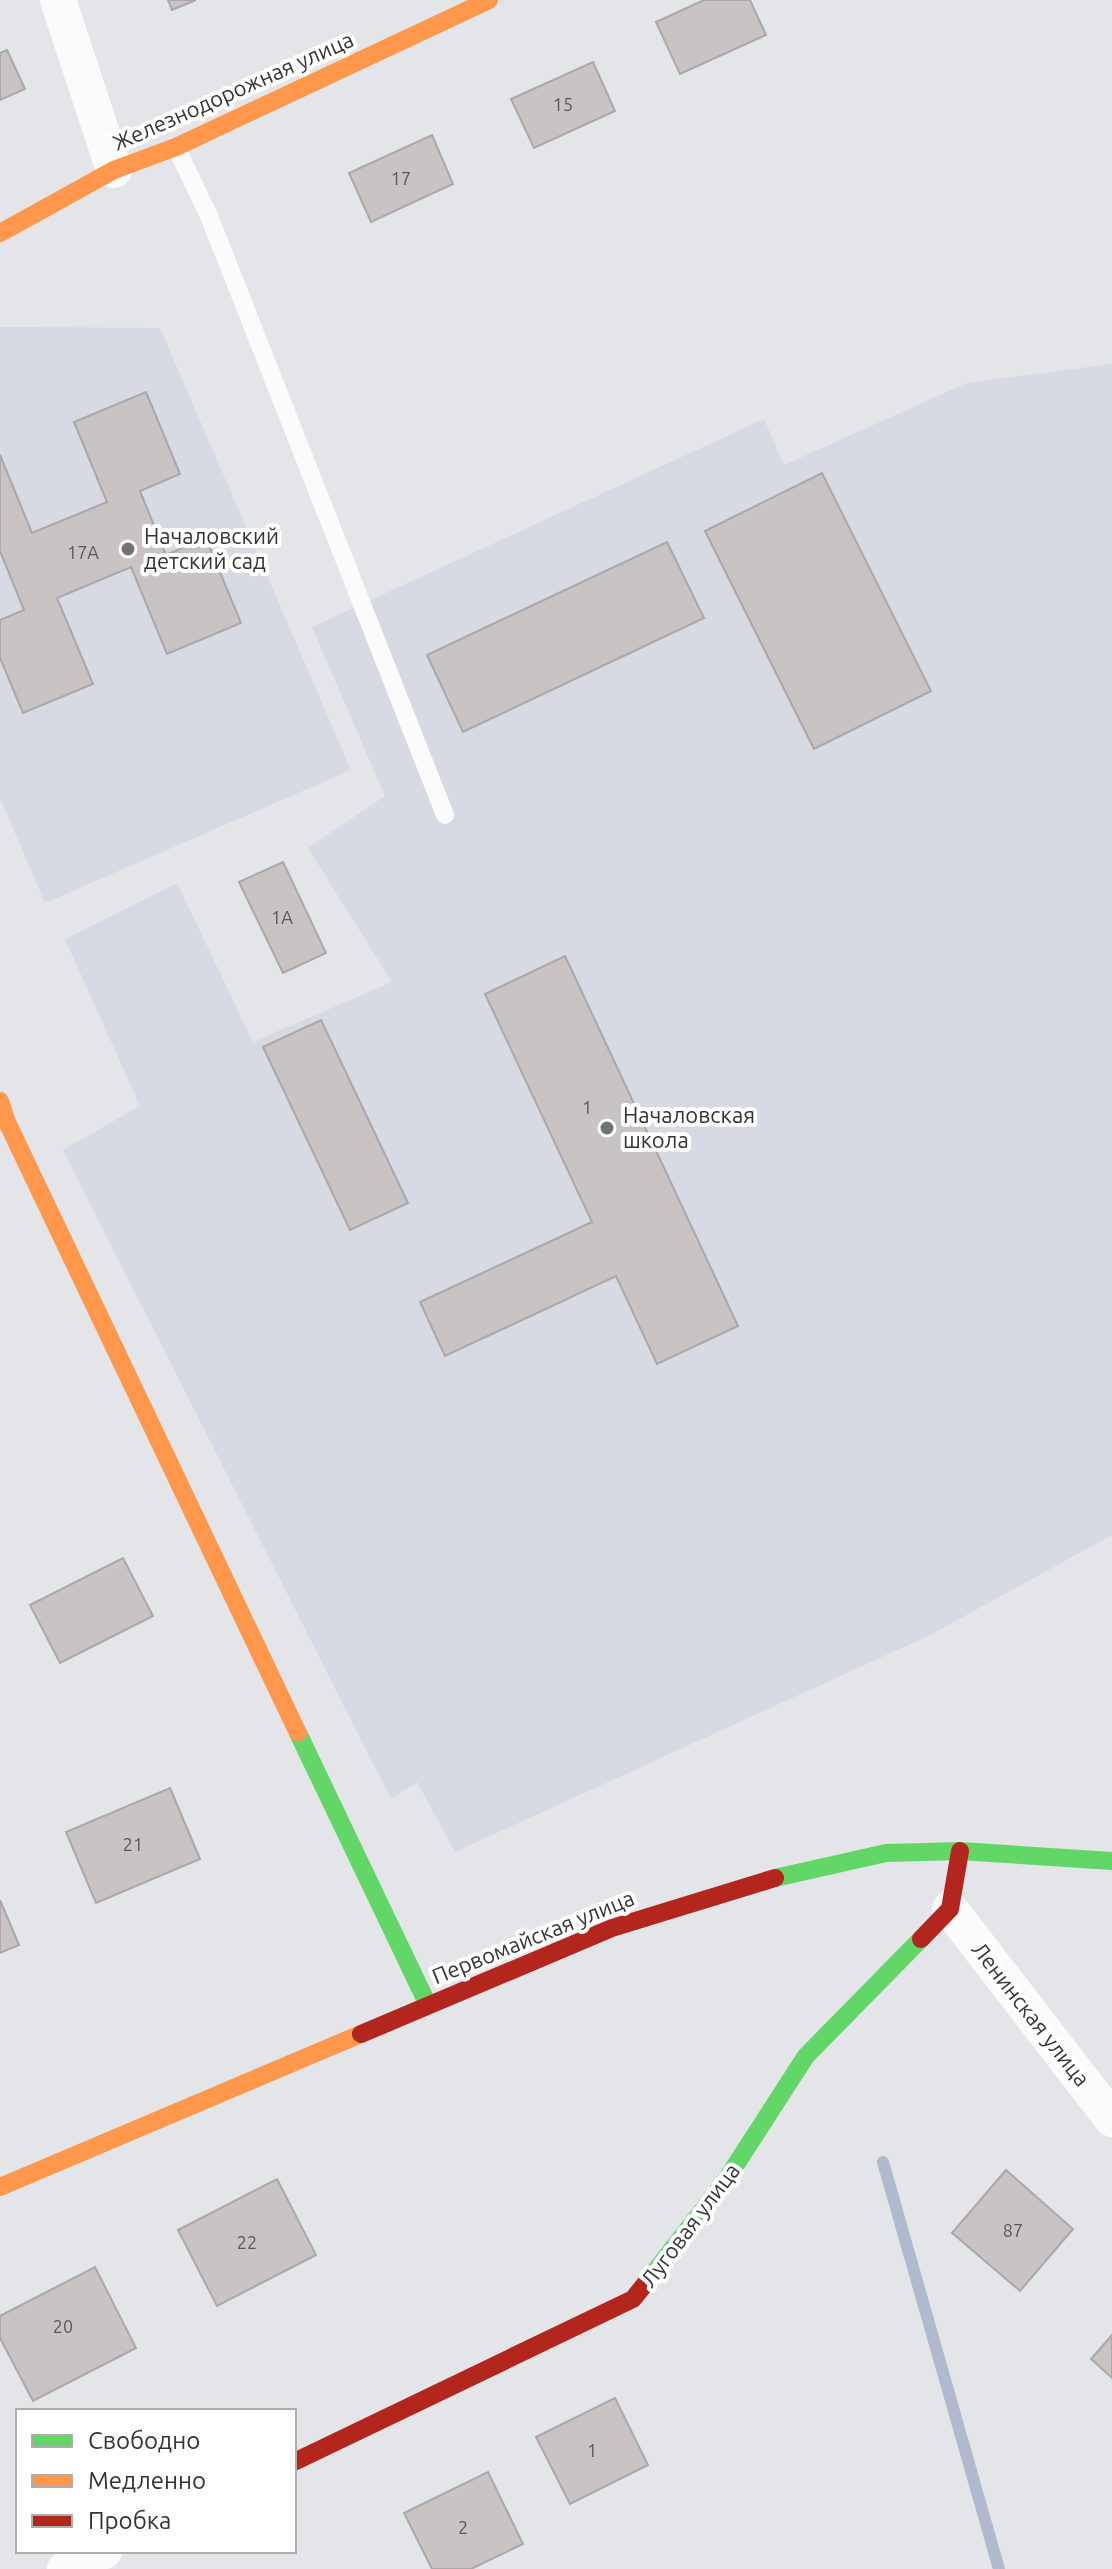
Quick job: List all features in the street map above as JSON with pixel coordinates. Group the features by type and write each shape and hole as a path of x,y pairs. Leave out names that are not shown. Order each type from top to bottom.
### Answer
{"street":[{"path":"58,0 114,170"},
{"name":"Железнодорожная улица","path":"0,233 114,170 176,147 489,0"},
{"path":"2,1116 428,2005"},
{"path":"950,1909 960,1851"},
{"name":"Первомайская улица","path":"0,2187 612,1928 783,1875 886,1853 960,1851 1112,1861"},
{"name":"Ленинская улица","path":"950,1909 1112,2119"},
{"name":"Луговая улица","path":"296,2461 633,2299 724,2183 806,2056 950,1909"},
{"path":"65,2569 100,2553"}],"lane":[{"path":"176,147 209,216 445,815"}],"shaded area":[{"name":"Началовский детский сад","path":"0,327 160,328 351,770 45,903 0,798"},
{"name":"Началовская школа","path":"1112,364 1112,1535 930,1635 455,1852 417,1782 391,1799 63,1150 140,1106 65,939 177,883 253,1042 392,982 308,848 385,796 312,627 764,419 784,465 967,383"}],"building":[{"path":"168,0 196,0 172,10"},
{"path":"704,0 750,0 766,35 680,74 656,22"},
{"path":"7,50 25,89 0,100 0,53"},
{"path":"593,62 615,111 534,148 511,99"},
{"path":"432,135 453,184 371,222 349,173"},
{"path":"146,392 180,474 140,491 166,555 206,538 241,623 167,654 131,567 57,598 93,684 23,713 0,658 0,620 24,610 0,551 0,455 32,533 107,502 74,422"},
{"path":"822,473 931,691 814,749 705,531"},
{"path":"667,542 704,618 463,732 427,655"},
{"path":"283,862 326,953 283,973 239,882"},
{"path":"565,956 738,1326 657,1364 616,1276 445,1356 420,1302 592,1222 485,994"},
{"path":"321,1020 408,1203 350,1230 263,1047"},
{"path":"123,1558 153,1616 60,1663 30,1605"},
{"path":"170,1788 200,1859 96,1903 66,1832"},
{"path":"0,1900 19,1945 0,1953"},
{"path":"1006,2170 1073,2229 1020,2291 952,2233"},
{"path":"277,2179 316,2255 217,2306 178,2230"},
{"path":"95,2267 136,2348 33,2401 0,2338 0,2316"},
{"path":"1112,2335 1112,2378 1091,2359"},
{"path":"615,2398 648,2465 570,2504 536,2437"},
{"path":"488,2472 523,2544 471,2569 432,2569 404,2513"}],"waterway":[{"path":"883,2162 999,2569"}],"traffic: fast":[{"path":"298,1733 428,2005"},
{"path":"775,1878 886,1853 960,1851 1112,1861"},
{"path":"649,2279 724,2183 806,2056 921,1939"}],"traffic: slow":[{"path":"0,233 114,170 176,147 489,0"},
{"path":"0,1101 7,1122 298,1733"},
{"path":"0,2187 361,2034"}],"traffic: jam":[{"path":"921,1939 950,1909 960,1851"},
{"path":"361,2034 612,1928 775,1878"},
{"path":"296,2461 633,2299 649,2279"}],"place":[{"name":"Началовский детский сад","path":"128,549"},
{"name":"Началовская школа","path":"607,1128"}]}
